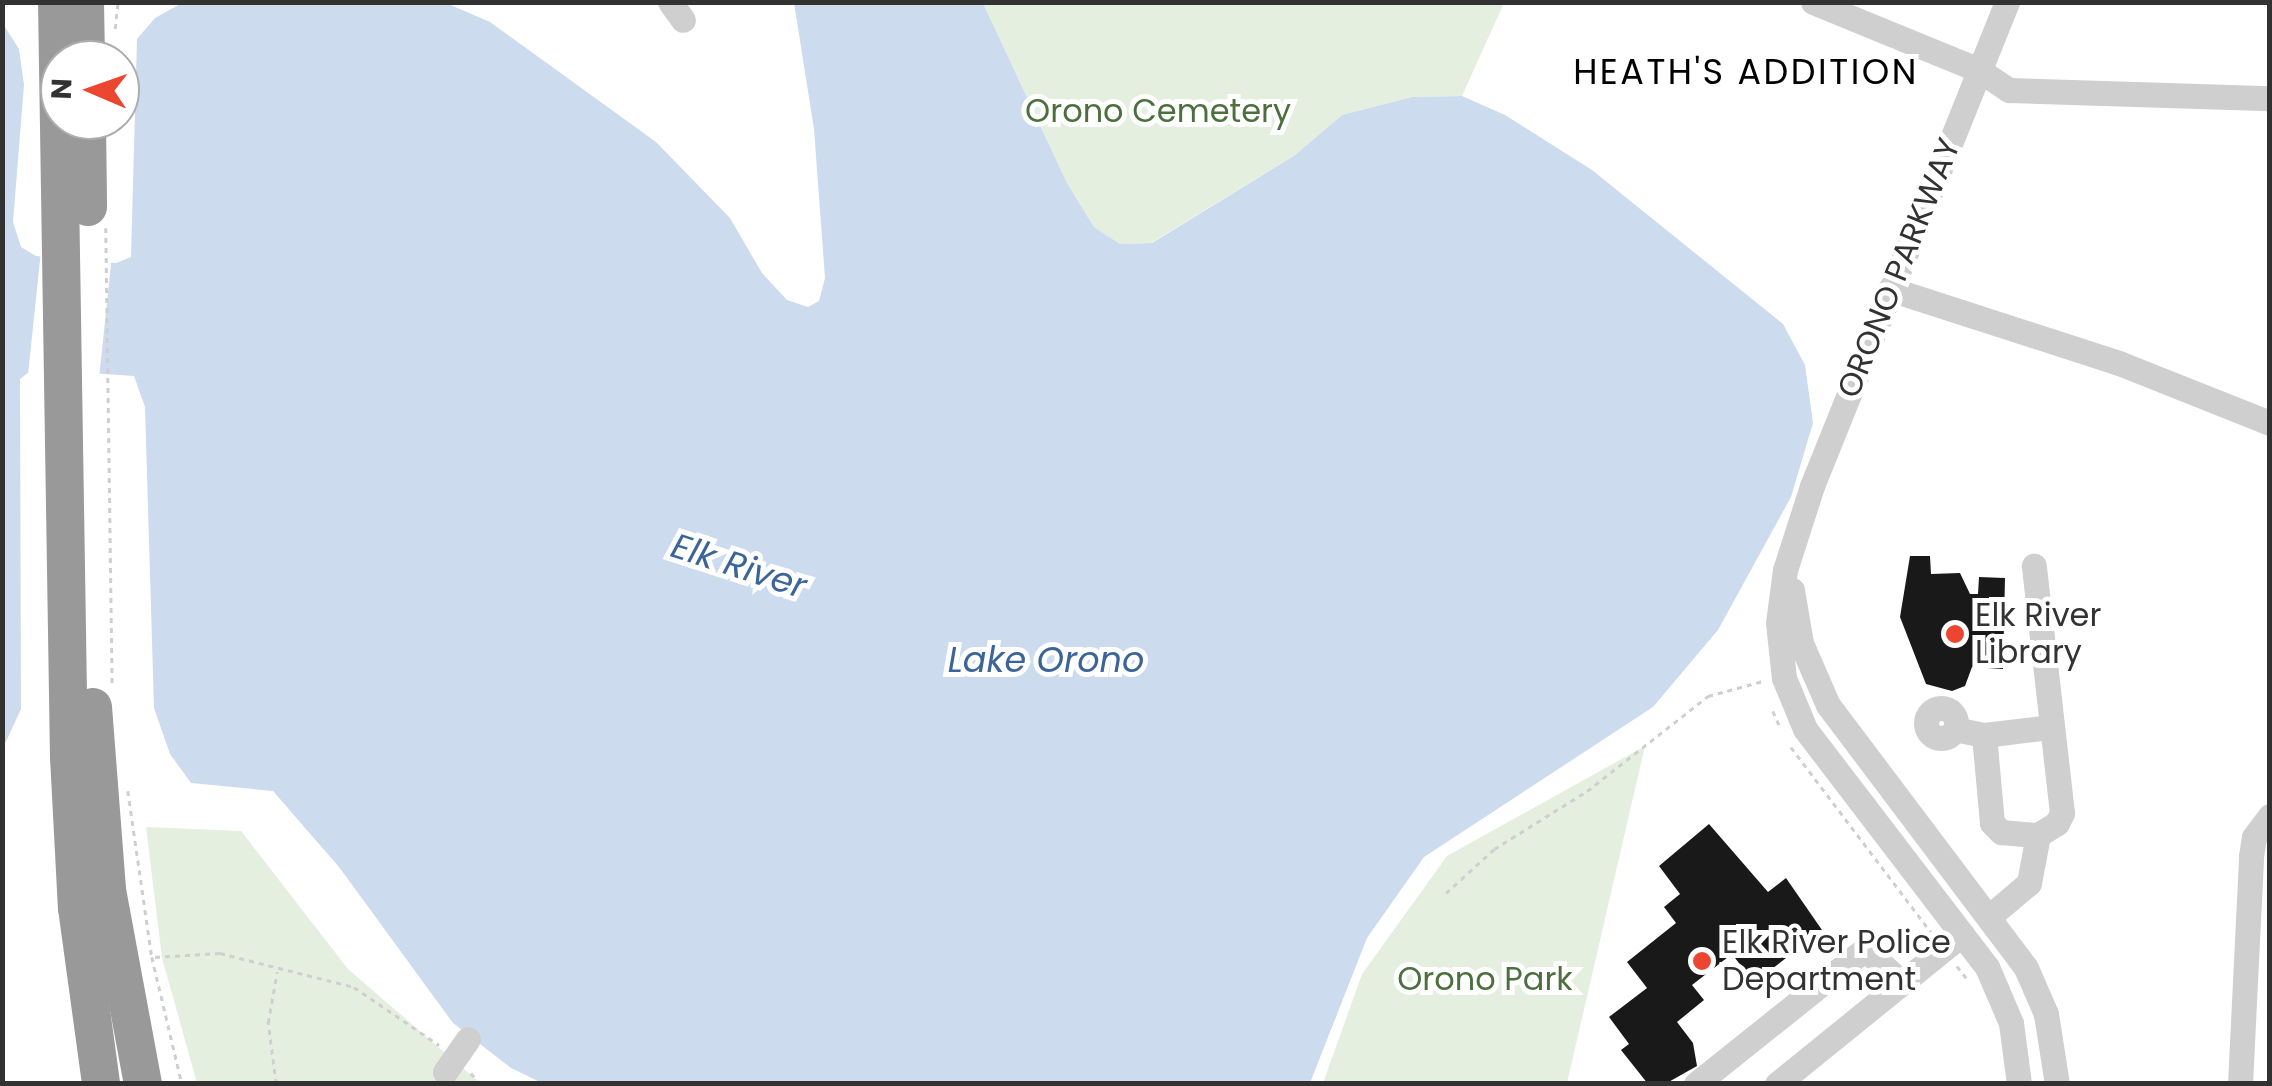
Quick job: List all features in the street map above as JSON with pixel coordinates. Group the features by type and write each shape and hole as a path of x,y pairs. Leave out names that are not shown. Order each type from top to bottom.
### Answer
{"highway":[{"path":"57,2 86,244"},
{"path":"85,2 86,40"},
{"path":"86,140 87,405 99,816 143,1084"},
{"path":"87,405 72,828 101,1084"}],"street":[{"path":"1813,2 1979,70 2009,90 2270,98"},
{"name":"ORONO PARKWAY","path":"1795,536 2006,2"},
{"path":"1890,289 2119,364 2270,423"},
{"path":"1795,536 1794,614 1828,705 2026,968 2054,1050 2057,1084"},
{"path":"1795,536 1778,623 1793,704 1821,753 1953,941 2001,995 2018,1057 2019,1084"},
{"path":"1990,916 2030,883 2038,835 2062,813 2034,566"},
{"path":"1955,729 1984,735 2050,728"},
{"path":"1984,735 1992,823 2000,832 2038,835"},
{"path":"2240,1084 2251,856 2265,820"},
{"path":"1777,1084 1953,941"},
{"path":"1696,1084 1864,949 1902,982"},
{"path":"2018,1057 2054,1050"}],"path":[{"path":"86,244 87,405 112,694"},
{"path":"1446,893 1494,849 1588,790 1708,696 1765,681 1774,715 1805,770 1953,941 1973,988"},
{"path":"124,779 134,804 152,957 182,1084"},
{"path":"152,957 220,953 354,988 480,1084"},
{"path":"276,1084 268,1023 278,970"}],"green space":[{"name":"Orono Cemetery","path":"983,3 1504,3 1462,96 1412,97 1342,115 1295,155 1151,243 1120,244 1094,227 1067,183"},
{"name":"Orono Park","path":"1645,746 1567,1083 1323,1083 1362,974 1447,856"},
{"path":"146,827 241,831 348,969 480,1083 197,1083 162,958"}],"water":[{"name":"Lake Orono","path":"182,3 446,3 490,22 656,142 730,218 762,273 787,300 808,307 819,301 825,278 814,129 794,3 983,3 1067,183 1094,227 1120,244 1152,243 1295,155 1342,115 1412,97 1462,96 1505,115 1592,170 1783,324 1805,365 1813,423 1791,497 1718,630 1653,707 1424,857 1367,938 1310,1083 544,1084 511,1068 453,1023 339,867 273,791 191,783 170,754 154,708 145,407 134,376 33,369 20,379 21,709 3,748 3,24 19,49 24,85 13,222 21,247 36,256 116,263 131,257 134,140 140,140 137,39 155,18"}],"pier":[{"path":"41,251 112,258 99,381 28,373"}],"building":[{"name":"Elk River Library","path":"1910,556 1930,556 1931,574 1960,573 1970,594 1978,594 1979,577 2005,578 2003,669 1972,667 1965,686 1952,691 1926,684 1900,617"},
{"path":"1709,824 1768,892 1786,878 1822,930 1754,983 1732,954 1692,985 1704,1000 1677,1022 1693,1043 1697,1066 1665,1084 1648,1084 1621,1050 1629,1044 1609,1017 1647,988 1627,962 1676,923 1664,907 1680,894 1659,866"}],"place":[{"name":"Elk River Library","path":"1955,634"},
{"name":"Elk River Police Department","path":"1702,961"}],"district":[{"name":"HEATH'S ADDITION","path":"1746,72"}],"water label":[{"name":"Elk River","path":"739,566"}]}
